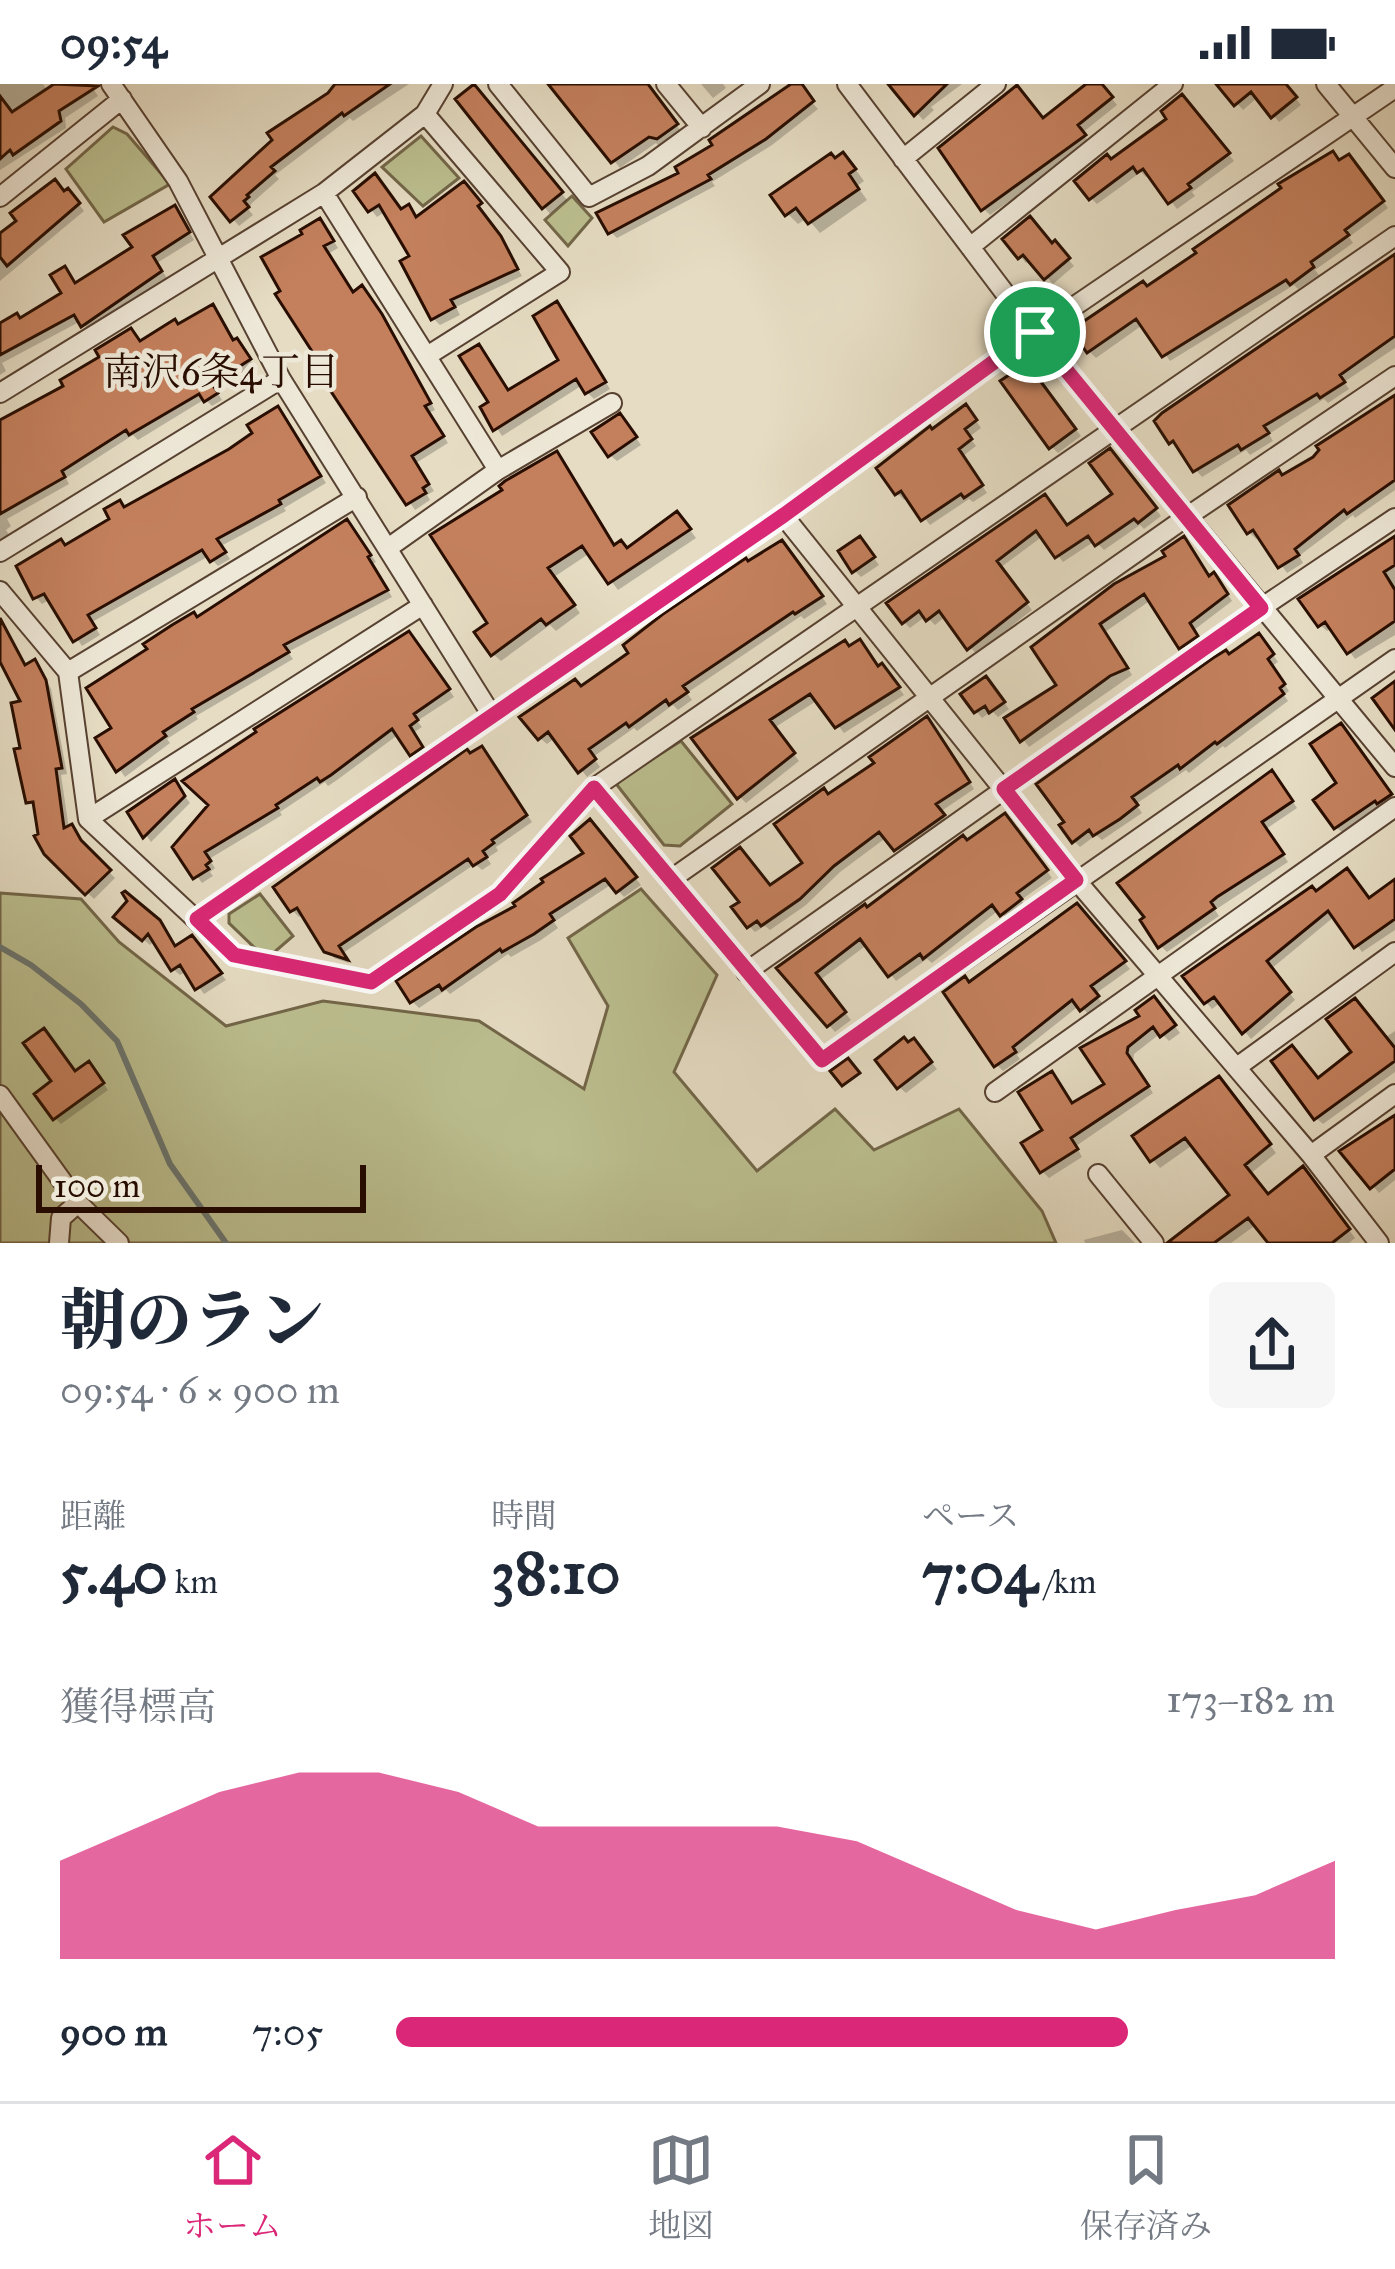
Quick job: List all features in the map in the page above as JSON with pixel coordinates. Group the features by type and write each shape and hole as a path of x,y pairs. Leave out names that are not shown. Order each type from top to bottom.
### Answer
{"street":[{"path":"0,393 325,194 424,114 443,84"},
{"path":"498,84 590,197 648,166 760,84"},
{"path":"666,84 703,128"},
{"path":"847,84 1112,428 1395,767"},
{"path":"904,159 996,84"},
{"path":"970,247 1173,84"},
{"path":"1326,84 1395,168"},
{"path":"197,919 784,515 1035,332 1395,88"},
{"path":"0,196 116,91 178,181 281,379 490,714"},
{"path":"424,114 560,272 427,356"},
{"path":"325,194 498,470"},
{"path":"0,591 68,672 88,819 234,955 371,982 500,894 594,788 1395,236"},
{"path":"670,880 1395,376"},
{"path":"0,552 281,379"},
{"path":"388,548 498,470 612,403"},
{"path":"68,672 357,497"},
{"path":"784,515 1076,880 1311,1155 1379,1243"},
{"path":"746,972 1395,518"},
{"path":"88,819 423,605"},
{"path":"594,788 822,1060 1395,659"},
{"path":"995,1092 1395,807"},
{"path":"1237,1067 1395,952"},
{"path":"0,1094 78,1203 118,1243"},
{"path":"1311,1155 1395,1094"},
{"path":"1098,1174 1154,1243"},
{"path":"59,1243 62,1218 78,1203"}],"green space":[{"path":"113,127 127,134 170,184 104,222 66,169"},
{"path":"421,136 459,178 423,206 382,167"},
{"path":"572,196 592,218 568,246 545,220"},
{"path":"681,741 732,804 680,846 664,845 617,785"},
{"path":"641,889 717,975 674,1072 757,1171 835,1109 874,1150 959,1109 1042,1211 1056,1243 0,1243 0,893 81,899 119,942 226,1026 323,1001 479,1021 584,1089 608,1006 568,938"},
{"path":"260,894 293,936 271,955 258,951 229,923 229,914"}],"building":[{"path":"54,84 98,86 59,111 61,121 0,159 0,96 12,112"},
{"path":"335,84 390,84 344,116 342,113 271,167 275,171 247,195 244,201 249,207 230,222 210,197 272,140 267,133"},
{"path":"474,84 563,192 542,209 455,99"},
{"path":"548,84 648,84 678,124 611,163"},
{"path":"791,84 802,84 814,101 766,139 708,175 711,179 608,234 596,213 678,173 675,167 712,145 709,140"},
{"path":"888,84 947,84 914,116"},
{"path":"1086,84 1102,84 1113,97 1078,125 1086,135 981,211 938,148 1017,85 1043,118"},
{"path":"1216,84 1286,84 1297,97 1271,118 1251,92 1234,106"},
{"path":"1182,94 1230,153 1168,204 1143,169 1137,173 1133,167 1089,200 1074,181 1107,154 1111,159 1166,119 1161,111"},
{"path":"1333,151 1339,160 1349,154 1384,201 1345,230 1349,235 1311,262 1314,267 1162,357 1136,319 1087,353 1071,330 1143,281 1147,286 1196,253 1193,249 1281,188 1278,184"},
{"path":"843,152 856,169 849,174 859,189 808,224 796,208 785,216 770,195 831,153 835,158"},
{"path":"375,173 401,209 409,204 416,217 464,181 482,203 478,206 518,269 451,300 455,307 431,320 400,261 409,256 379,205 368,212 353,191"},
{"path":"55,179 80,203 7,266 0,257 0,233 16,221 10,213"},
{"path":"175,205 190,232 153,256 162,271 81,327 74,315 0,355 0,323 17,313 20,318 61,293 50,275 65,266 75,283 132,247 123,235"},
{"path":"1030,216 1070,258 1044,280 1002,239"},
{"path":"320,218 334,241 324,246 353,292 362,285 382,314 444,436 412,456 429,484 423,488 426,493 406,505 330,390 315,356 275,294 280,291 261,257"},
{"path":"1395,254 1395,336 1340,375 1345,382 1264,426 1269,433 1241,450 1238,445 1193,472 1154,421"},
{"path":"557,301 606,382 585,394 576,379 493,431 480,407 488,402 459,356 479,344 508,390 558,360 533,316"},
{"path":"213,304 233,340 237,338 251,359 212,384 218,393 204,402 199,394 129,435 126,430 62,471 65,477 0,514 0,420 63,386 60,380 99,357 95,350 131,328 140,341 175,319 178,324"},
{"path":"1027,363 1076,429 1049,449 1000,381"},
{"path":"1395,395 1395,480 1347,514 1344,510 1295,549 1299,555 1278,568 1253,530 1247,534 1228,505 1279,470 1282,475 1313,457 1319,450 1316,446"},
{"path":"966,404 977,420 965,429 972,439 959,449 983,485 921,521 901,491 895,495 876,468"},
{"path":"278,406 321,476 217,539 226,552 210,562 202,550 88,615 96,628 73,642 44,594 33,599 16,566 61,539 65,545 109,519 104,509 120,500 124,507 229,449 252,433 247,425"},
{"path":"620,413 637,437 608,457 591,432"},
{"path":"1110,448 1157,508 1095,546 1088,536 1055,558 1036,531 997,561 1028,602 967,650 939,611 926,621 919,611 902,624 886,603 1045,494 1067,525 1112,494 1089,463"},
{"path":"557,451 614,545 621,540 627,548 677,511 691,529 608,584 582,546 548,568 575,605 546,625 541,619 491,656 474,632 487,623 430,535 502,490 499,486 505,481"},
{"path":"347,519 388,590 284,645 289,652 192,709 163,732 166,736 116,772 95,738 111,728 86,688 147,649 143,644 172,625 194,612 197,617"},
{"path":"860,536 875,557 852,573 838,551"},
{"path":"1184,536 1209,576 1214,572 1228,594 1190,623 1198,636 1179,649 1144,594 1100,624 1128,668 1020,742 1004,718 1056,685 1031,647 1114,584 1165,556 1162,551"},
{"path":"1395,536 1395,565 1384,572 1395,590 1395,621 1347,654 1325,622 1318,627 1298,599"},
{"path":"782,540 823,596 683,686 688,692 669,705 666,700 589,749 596,759 578,773 548,732 538,740 519,717 575,679 581,686 628,653 623,645 663,614 746,558"},
{"path":"0,618 25,665 35,659 46,680 62,768 56,769 64,828 72,824 111,870 85,895 44,854 34,836 38,834 33,802 26,803 14,749 20,748 11,703 20,701 0,662"},
{"path":"409,631 450,689 414,714 418,720 410,726 423,747 410,756 392,729 331,775 320,782 317,778 205,852 211,861 206,865 209,869 193,879 172,847 208,805 182,781 256,732 254,729"},
{"path":"1259,633 1274,654 1268,659 1285,684 1280,688 1284,694 1217,744 1132,797 1138,805 1120,819 1093,836 1089,830 1072,843 1059,825 1064,822 1036,784 1213,658 1226,650 1229,654"},
{"path":"860,639 900,687 835,728 810,694 770,720 795,753 737,799 691,738 845,640 849,646"},
{"path":"986,676 1005,702 989,713 985,706 974,713 960,694"},
{"path":"1395,681 1395,730 1372,698"},
{"path":"927,716 970,782 936,804 945,815 894,851 879,832 800,899 761,926 757,921 747,928 731,907 739,902 712,868 740,847 770,885 802,863 774,824 824,788 828,794 874,763 869,757"},
{"path":"1341,723 1392,794 1334,829 1313,800 1336,783 1310,744"},
{"path":"482,746 527,815 492,840 483,851 487,857 473,866 468,859 339,946 348,960 324,952 297,908 290,912 273,887 467,749 470,753"},
{"path":"1272,770 1293,801 1262,822 1284,854 1217,897 1211,902 1215,908 1158,948 1140,920 1144,917 1117,883"},
{"path":"175,779 185,796 143,838 127,812"},
{"path":"1005,813 1048,870 1017,893 1022,899 1000,916 992,905 923,959 920,954 888,977 860,939 816,973 846,1012 827,1027 776,968 963,835 967,840"},
{"path":"590,819 637,877 616,893 605,879 550,914 554,920 534,934 500,949 442,990 439,985 410,1003 396,981 515,906 541,879 583,853 570,836"},
{"path":"1347,868 1369,898 1395,879 1395,919 1354,948 1328,911 1267,961 1291,992 1242,1034 1214,997 1204,1004 1182,976 1312,886 1316,891"},
{"path":"125,891 160,920 175,946 192,935 222,973 195,990 180,965 171,971 148,934 142,941 113,917 127,901"},
{"path":"1077,903 1126,961 1091,986 1099,996 1080,1011 1072,1000 994,1067 943,992 965,976 969,982"},
{"path":"1154,996 1176,1025 1160,1037 1153,1027 1127,1053 1149,1086 1071,1138 1078,1149 1040,1173 1021,1143 1042,1130 1018,1092 1052,1071 1072,1103 1104,1084 1080,1048 1139,1016 1135,1010"},
{"path":"1355,998 1395,1048 1395,1061 1314,1120 1271,1061 1292,1045 1318,1078 1351,1052 1326,1019"},
{"path":"44,1028 75,1071 89,1061 104,1083 53,1120 34,1094 51,1081 23,1043"},
{"path":"904,1037 908,1042 914,1038 932,1062 897,1089 875,1060"},
{"path":"848,1058 860,1073 842,1086 830,1071"},
{"path":"1219,1076 1271,1144 1245,1165 1268,1194 1303,1166 1350,1229 1332,1243 1268,1243 1248,1218 1214,1243 1167,1243 1229,1195 1185,1138 1150,1162 1132,1136"},
{"path":"1395,1115 1395,1169 1370,1189 1339,1151"}],"waterway":[{"path":"0,947 81,1004 117,1041 170,1164 226,1243"}],"district":[{"name":"南沢6条4丁目","path":"221,372"}],"route":[{"path":"1035,332 1261,608 1004,789 1076,880 822,1060 594,788 500,894 371,982 234,955 197,919 784,515 1035,332"}]}
